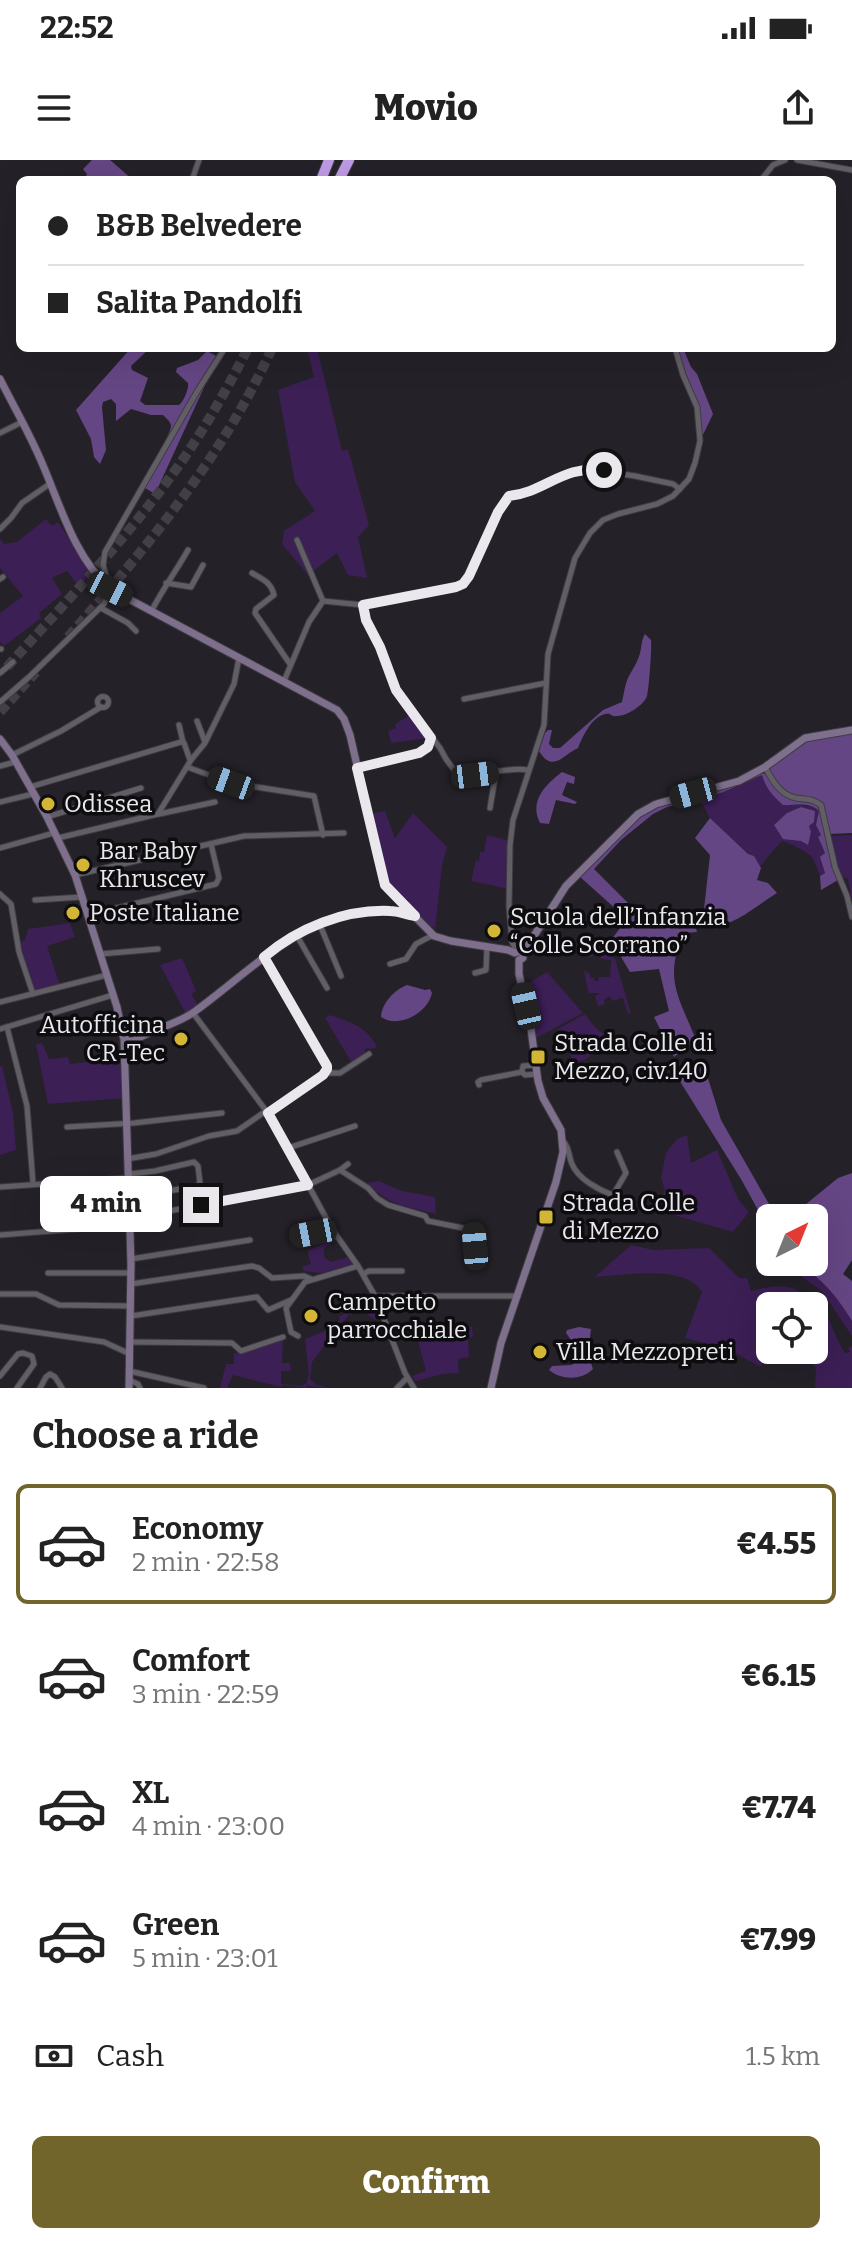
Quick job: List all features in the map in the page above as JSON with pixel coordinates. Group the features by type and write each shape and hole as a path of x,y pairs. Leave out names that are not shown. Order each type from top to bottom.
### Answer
{"street":[{"path":"764,176 773,165 785,160"},
{"path":"797,160 852,170"},
{"path":"0,702 101,608 110,589 103,565 105,552 222,352"},
{"path":"520,952 512,942 510,845 513,820 544,725 548,654 575,558 590,533 603,520 673,496 692,475 700,441 697,407 676,352"},
{"path":"0,379 51,483 80,552 93,573 110,589 332,706 341,714 350,735 385,885 433,935 451,941 520,952"},
{"path":"0,433 22,422"},
{"path":"323,601 363,605 463,584 509,496 532,492 556,477 590,469 673,484 680,489"},
{"path":"0,529 22,503 51,483"},
{"path":"297,540 323,601"},
{"path":"152,610 188,550"},
{"path":"166,583 191,587 203,565"},
{"path":"252,573 267,581 273,589 274,595 255,613 290,664"},
{"path":"284,681 309,622 323,601"},
{"path":"363,605 366,620 396,690 459,775 528,770"},
{"path":"101,608 136,631"},
{"path":"158,814 205,743 234,684 239,658"},
{"path":"0,673 13,662"},
{"path":"464,699 546,683"},
{"path":"0,766 101,707"},
{"path":"197,721 205,743"},
{"path":"179,725 191,760"},
{"path":"491,1388 501,1343 556,1182 563,1152 561,1130 543,1098 536,1069 519,974 520,952 566,886 638,814 656,804 728,786 765,767 805,738 852,730"},
{"path":"357,768 419,753 428,747 431,738"},
{"path":"0,739 47,817 75,875 123,1029 131,1259 129,1380"},
{"path":"0,802 183,742"},
{"path":"187,767 231,783 314,796 323,835"},
{"path":"765,767 783,792 797,798 811,799 821,805 835,867 852,917"},
{"path":"490,808 496,772"},
{"path":"47,817 141,788"},
{"path":"0,848 215,802"},
{"path":"75,875 244,836 344,833"},
{"path":"88,915 215,885 219,878 211,844"},
{"path":"0,894 11,904 19,952 33,994"},
{"path":"35,900 82,897"},
{"path":"124,1039 135,1040 193,1013 264,957 296,935 320,924 346,915 390,911 415,916"},
{"path":"320,924 341,976"},
{"path":"296,935 327,988"},
{"path":"390,964 406,959 416,944 433,935"},
{"path":"475,973 484,971 487,966 487,946"},
{"path":"100,954 158,949"},
{"path":"264,957 327,1066 326,1073"},
{"path":"0,1002 107,975"},
{"path":"33,1183 27,1106 4,1028 113,995"},
{"path":"117,1007 139,1033 124,1059"},
{"path":"193,1013 267,1112 332,1229 363,1274 414,1388"},
{"path":"123,1029 134,1026 151,1032"},
{"path":"127,1159 237,1131 326,1073 340,1073 369,1054"},
{"path":"479,1085 481,1080 522,1072 525,1075 536,1069"},
{"path":"67,1127 222,1113"},
{"path":"288,1148 355,1126"},
{"path":"563,1141 568,1146 574,1168 592,1185 613,1195 626,1173 617,1152"},
{"path":"0,1187 128,1176 194,1162 198,1166 200,1183 197,1186 128,1195"},
{"path":"129,1215 141,1216 308,1185 348,1164"},
{"path":"340,1170 388,1205 425,1216 428,1221 473,1230 475,1246"},
{"path":"0,1235 129,1225"},
{"path":"295,1236 332,1229"},
{"path":"131,1259 250,1240"},
{"path":"131,1284 252,1266 272,1278 298,1276 311,1279"},
{"path":"298,1336 291,1332 286,1308 305,1282 358,1266"},
{"path":"363,1274 369,1271 402,1271"},
{"path":"48,1273 131,1273"},
{"path":"0,1294 36,1294 59,1305 131,1306"},
{"path":"375,1296 518,1296"},
{"path":"131,1316 257,1297 268,1310 291,1300"},
{"path":"0,1327 104,1342 130,1354"},
{"path":"130,1342 232,1343 241,1351 283,1337"},
{"path":"0,1376 18,1354 32,1356 34,1364 17,1388"},
{"path":"40,1388 50,1374 61,1387"},
{"path":"397,1388 407,1378"},
{"path":"129,1380 140,1388"},
{"path":"129,1380 204,1388"}],"shaded area":[{"path":"92,160 110,160 128,176 86,176 83,169"},
{"path":"127,352 146,352 131,366 132,370 148,378 140,401 145,405 179,405 186,395 188,383 176,372 177,368 198,360 206,352 218,357 155,494 140,485 167,437 171,425 168,420 163,415 131,409 116,421 116,404 111,399 103,402 106,450 100,464 94,457 91,439 76,410"},
{"path":"308,352 318,352 342,451 348,449 369,525 358,537 367,578 348,575 337,553 308,575 282,544 284,531 315,511 295,482 278,390 314,377"},
{"path":"676,352 685,352 713,414 700,441 697,407"},
{"path":"46,519 52,526 58,522 93,576 79,587 67,571 52,578 62,594 39,613 41,618 4,646 0,642 0,613 23,596 0,568 0,539 4,544 17,542"},
{"path":"645,634 651,640 651,651 648,692 642,703 625,714 600,716 588,728 578,748 554,762 544,758 539,751 548,730 552,730 549,744 560,748 603,710 622,702 626,682 638,659"},
{"path":"412,714 428,738 391,743 388,731"},
{"path":"852,731 852,833 828,834 838,880 821,890 820,876 825,873 820,857 825,853 816,825 819,811 806,805 783,805 770,792 762,775 721,793 667,807 653,814 621,840 594,869 654,929 667,919 689,924 704,909 710,855 695,838 710,818 748,854 754,856 761,868 757,880 768,883 777,893 726,924 695,925 697,932 684,933 674,976 679,999 696,1040 674,1057 654,1017 669,1011 659,969 630,972 611,940 627,919 579,876 634,820 656,806 695,794 726,789 761,773 767,774 765,767 806,740"},
{"path":"562,772 575,777 574,784 567,782 562,795 577,802 556,800 549,824 540,823 536,808 540,794"},
{"path":"762,775 766,786 778,799 819,811 818,828 821,835 818,838 825,853 825,873 820,876 812,857 782,841 760,867 754,856 748,854 710,818 699,798 721,793","holes":["801,807 815,811 809,825 808,845 781,820 787,813"]},
{"path":"801,807 815,811 814,822 809,826 808,845 783,839 774,825 787,813"},
{"path":"385,811 395,838 413,813 447,847 442,865 435,931 408,900 399,895 386,875 369,814"},
{"path":"487,835 510,841 509,889 471,881 476,860 479,861 480,852 484,852"},
{"path":"852,835 852,902 848,879 841,876 830,836"},
{"path":"70,923 75,937 47,946 60,986 34,992 19,942 25,940 28,929"},
{"path":"593,945 604,948 615,959 631,1014 628,1014 623,998 612,1001 610,996 604,1000 605,1004 598,1006 595,996 601,993 589,993 584,970 595,981 599,977 610,977 611,960 601,959 600,954 591,958 587,955 587,950"},
{"path":"182,958 196,991 191,994 198,1005 185,1012 160,965"},
{"path":"547,972 583,1013 536,1038 532,1008 524,986"},
{"path":"407,985 430,989 432,993 425,1007 404,1020 381,1017 390,998"},
{"path":"585,1014 598,1030 615,1039 586,1059 574,1063 558,1029"},
{"path":"330,1015 363,1030 377,1047 366,1048 363,1056 352,1063 325,1018"},
{"path":"42,1043 49,1059 68,1057 70,1064 119,1058 124,1098 48,1104 36,1044"},
{"path":"702,1059 721,1120 769,1204 756,1206 676,1075"},
{"path":"0,1066 13,1113 16,1150 0,1155"},
{"path":"687,1135 691,1163 717,1150 738,1199 749,1212 733,1232 656,1210 665,1190 661,1178 666,1153 677,1139"},
{"path":"852,1173 852,1260 843,1274 852,1281 852,1321 827,1287 814,1276 828,1276 828,1204 806,1204 838,1178"},
{"path":"379,1181 402,1191 435,1197 436,1214 392,1201 367,1183"},
{"path":"336,1238 324,1248 324,1257 331,1262 349,1257 354,1264 321,1273 304,1271 302,1267 311,1264 309,1250"},
{"path":"631,1245 654,1250 709,1248 739,1278 747,1278 751,1291 783,1286 799,1292 756,1292 756,1364 762,1364 760,1367 730,1350 685,1338 702,1292 694,1283 668,1274 653,1273 595,1277"},
{"path":"800,1276 816,1276 839,1298 852,1321 852,1336 828,1300 828,1292"},
{"path":"369,1295 378,1316 375,1320 360,1309 349,1314 312,1362 310,1379 317,1385 330,1388 308,1384 307,1388 281,1387 233,1375 227,1388 220,1388 226,1364 234,1364 234,1354 283,1339 282,1363 290,1363 291,1371 281,1371 281,1384 306,1384 309,1375 305,1339 328,1330 327,1326 340,1320 339,1317 347,1312 344,1303"},
{"path":"828,1320 845,1353 850,1352 848,1348 852,1346 852,1388 815,1388 816,1368 813,1364 828,1364"},
{"path":"450,1322 456,1322 457,1327 472,1327 473,1337 468,1338 469,1357 458,1359 459,1373 416,1381 412,1376 426,1371 415,1329 449,1330"},
{"path":"579,1327 591,1329 588,1354 593,1369 577,1377 565,1377 549,1370 552,1366 577,1362 579,1341 571,1340 566,1333"}],"tunnel":[{"path":"7,667 95,570 157,494 206,424 246,352"},
{"path":"68,637 181,500 230,427 270,352"},
{"path":"0,712 36,672"}],"place":[{"name":"Odissea","path":"48,804"},
{"name":"Bar Baby Khruscev","path":"83,865"},
{"name":"Poste Italiane","path":"73,913"},
{"name":"Scuola dell’Infanzia “Colle Scorrano”","path":"494,931"},
{"name":"Autofficina CR-Tec","path":"181,1039"},
{"name":"Strada Colle di Mezzo, civ.140","path":"538,1057"},
{"name":"Strada Colle di Mezzo","path":"546,1217"},
{"name":"Campetto parrocchiale","path":"311,1316"},
{"name":"Villa Mezzopreti","path":"540,1352"}],"route":[{"path":"201,1205 308,1185 268,1113 326,1073 327,1066 264,957 296,935 346,915 390,911 415,916 385,885 357,768 419,753 428,747 431,738 396,690 366,620 363,605 463,584 509,496 532,492 556,477 590,469 604,470"}]}
